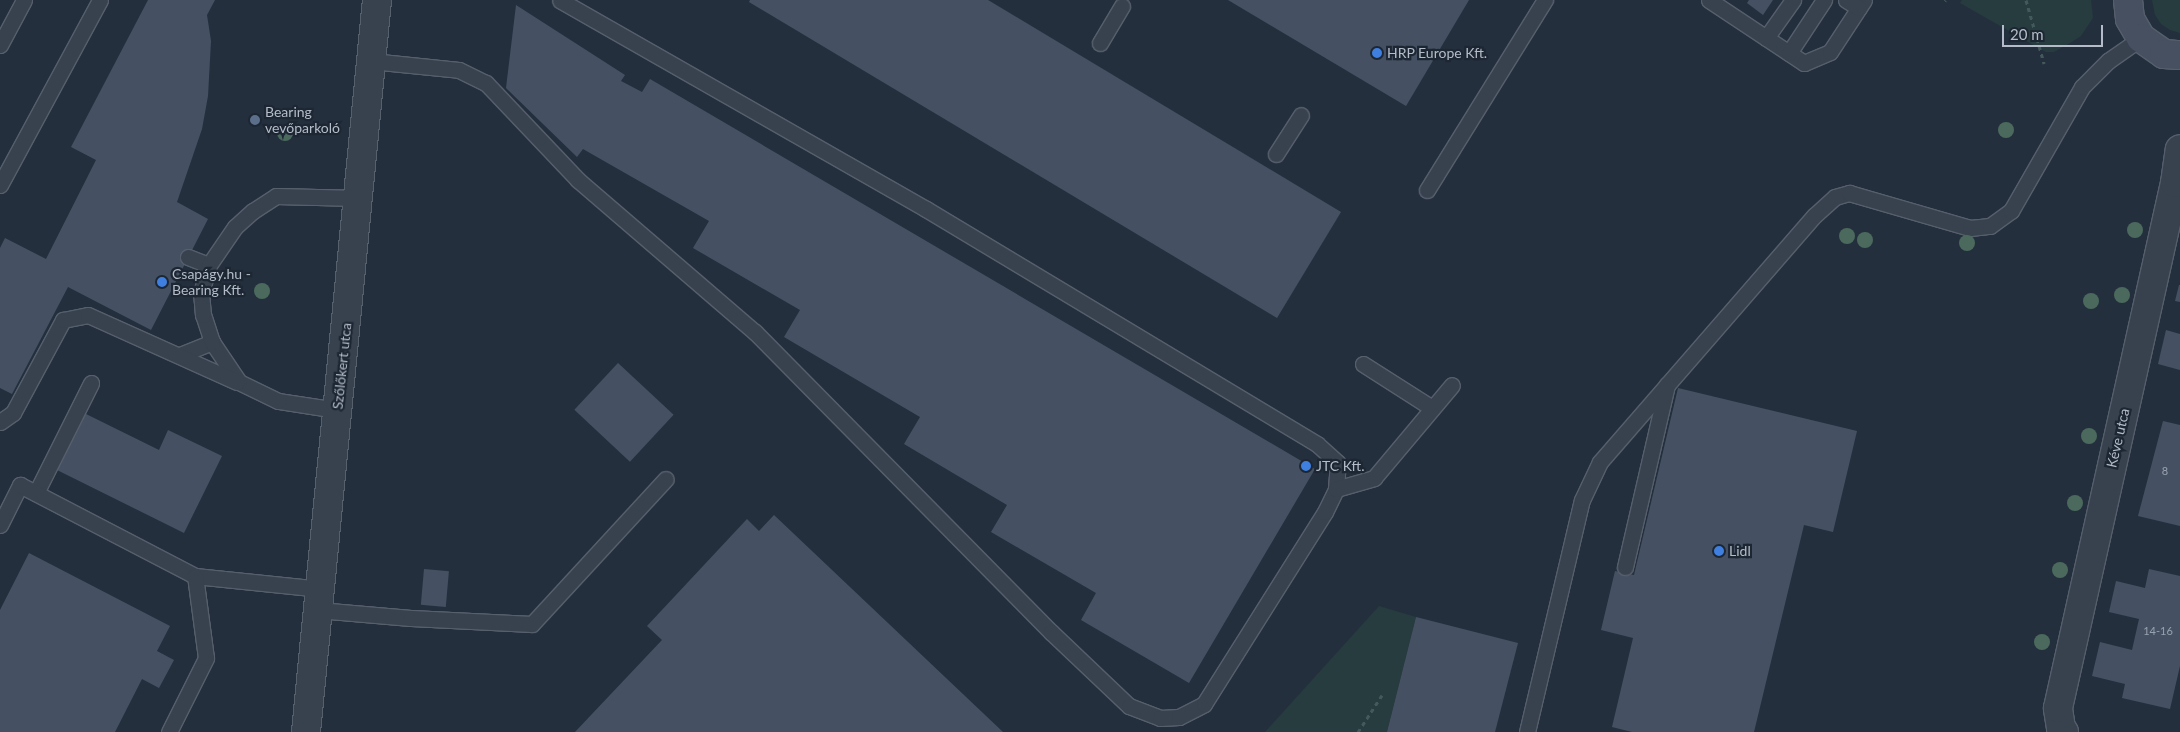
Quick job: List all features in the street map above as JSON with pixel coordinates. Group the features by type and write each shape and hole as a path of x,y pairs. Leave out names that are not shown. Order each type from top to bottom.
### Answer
{"street":[{"name":"Szőlőkert utca","path":"306,732 377,0"},
{"path":"2128,0 2130,19 2140,38 2164,54 2180,55"},
{"name":"Kéve utca","path":"2063,730 2058,708 2175,183 2180,149"}],"lane":[{"path":"0,185 100,0"},
{"path":"371,61 459,70 486,83 578,180 755,332 1050,632 1130,706 1160,718 1179,717 1204,704 1324,512 1336,489 1338,463 1317,444 926,208 560,0"},
{"path":"1428,190 1545,0"},
{"path":"1709,0 1730,5 1766,38 1804,63 1830,52 1856,3"},
{"path":"1766,38 1793,0"},
{"path":"1788,53 1824,0"},
{"path":"0,45 21,1"},
{"path":"1100,43 1122,6"},
{"path":"1527,732 1582,500 1600,462 1815,215 1835,197 1849,193 1970,228 1990,226 2011,211 2082,87 2108,61 2140,38"},
{"path":"1276,154 1301,115"},
{"path":"238,382 212,342 203,315 201,293 209,266 235,227 253,211 276,196 358,198"},
{"path":"188,257 209,266"},
{"path":"0,422 13,413 63,320 88,315 278,401 338,410"},
{"path":"180,355 212,342"},
{"path":"1363,364 1432,408"},
{"path":"36,494 91,383"},
{"path":"1336,489 1374,478 1452,385"},
{"path":"1625,567 1667,385"},
{"path":"0,525 20,485 195,576 411,618 532,624 666,479"},
{"path":"169,732 206,658 195,576"}],"path":[{"path":"2026,0 2044,63"},
{"path":"1358,732 1382,695"}],"green space":[{"path":"1962,0 2091,0 2093,18 2081,36 2054,52 2046,52 1960,3"},
{"path":"2152,0 2180,0 2180,33 2170,30 2161,24 2155,15"},
{"path":"1379,606 1416,617 1387,732 1265,732"}],"building":[{"path":"148,0 215,0 207,15 211,41 208,96 202,129 177,202 208,219 151,330 68,287 12,394 0,388 0,248 5,238 46,259 96,160 71,147"},
{"path":"750,0 988,0 1341,212 1277,318 749,2"},
{"name":"HRP Europe Kft.","path":"1228,0 1469,0 1406,106"},
{"path":"1749,0 1773,0 1763,15 1747,3"},
{"path":"516,5 625,75 621,81 642,92 650,79 1315,469 1189,683 1081,620 1096,593 991,532 1007,505 904,444 920,417 784,337 800,310 693,248 709,221 583,149 577,157 506,88"},
{"path":"2180,285 2180,302 2175,301"},
{"path":"2166,330 2180,334 2180,370 2158,364"},
{"path":"618,363 674,415 630,462 574,410"},
{"name":"Lidl","path":"1678,388 1857,431 1833,532 1804,525 1754,732 1632,732 1612,727 1633,638 1601,630 1615,571 1634,575"},
{"path":"84,413 159,450 168,430 222,456 184,533 57,470"},
{"path":"2163,421 2180,425 2180,526 2138,516"},
{"path":"774,515 1003,732 575,732 662,640 647,626 747,519 759,531"},
{"path":"29,553 170,626 157,651 174,660 159,688 142,679 115,732 0,732 0,610"},
{"path":"424,569 449,571 446,607 421,605"},
{"path":"2149,569 2180,576 2180,666 2170,709 2122,698 2125,684 2092,676 2100,642 2132,650 2139,619 2109,612 2116,581 2145,588"},
{"path":"1416,617 1518,643 1495,732 1387,732"}],"place":[{"name":"HRP Europe Kft.","path":"1377,53"},
{"name":"Bearing vevőparkoló","path":"255,120"},
{"name":"Csapágy.hu - Bearing Kft.","path":"162,282"},
{"name":"JTC Kft.","path":"1306,466"},
{"name":"Lidl","path":"1719,551"}]}
